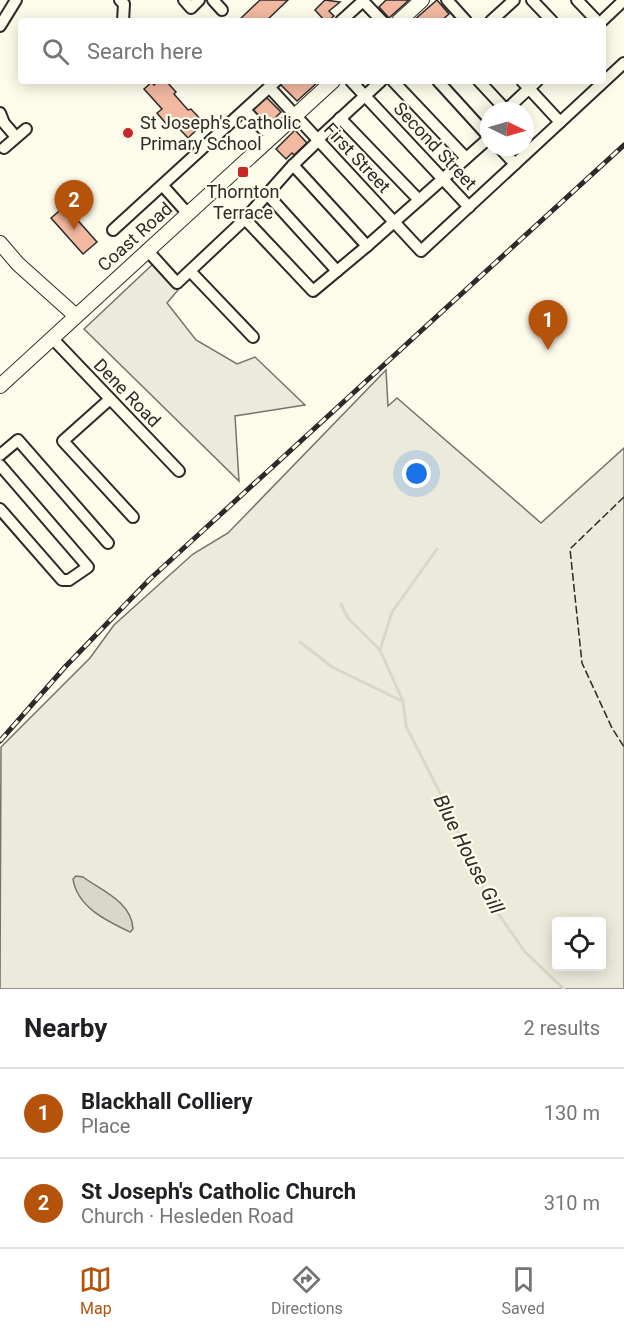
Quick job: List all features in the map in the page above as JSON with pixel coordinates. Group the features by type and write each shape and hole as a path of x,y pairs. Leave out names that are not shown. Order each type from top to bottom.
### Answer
{"main road":[{"path":"402,18 422,0"},
{"name":"Coast Road","path":"0,386 330,84"},
{"path":"0,243 18,264 76,316"}],"street":[{"path":"120,0 124,4 123,18"},
{"path":"213,0 222,10"},
{"path":"345,18 363,0 379,18"},
{"path":"447,0 459,18"},
{"path":"505,17 514,0"},
{"path":"532,0 549,18"},
{"path":"577,0 594,18"},
{"path":"605,18 624,0"},
{"path":"0,26 14,1"},
{"path":"606,77 624,63"},
{"path":"113,230 273,84"},
{"name":"First Street","path":"273,84 296,116 421,252 469,207"},
{"name":"Second Street","path":"354,84 469,207"},
{"path":"147,250 177,283 245,219 293,165 340,118 378,84"},
{"path":"396,84 466,158"},
{"path":"441,84 480,125"},
{"path":"482,84 498,102"},
{"path":"512,102 529,84 560,122"},
{"path":"469,207 599,84"},
{"path":"245,110 264,130"},
{"path":"0,112 4,123 16,137"},
{"path":"340,118 418,200"},
{"path":"4,148 27,129"},
{"path":"245,219 313,291 466,158 480,142"},
{"path":"507,156 515,164"},
{"path":"293,165 367,246"},
{"path":"163,186 188,214"},
{"path":"267,194 337,271"},
{"path":"190,271 253,338"},
{"name":"Dene Road","path":"52,338 179,471"},
{"path":"110,399 63,441 134,518"},
{"path":"0,455 18,440 108,543"},
{"path":"0,465 88,567 69,580 62,580 0,509"}],"shaded area":[{"path":"153,264 178,290 167,303 196,340 237,364 255,357 305,405 235,416 239,481 84,329"},
{"path":"386,370 388,406 397,398 541,523 624,448 624,989 0,989 1,747 90,658 114,625 193,554 228,533"},
{"path":"76,876 83,877 122,904 133,929 130,932 94,912 80,898 73,879"}],"building":[{"path":"260,0 288,0 269,18 241,18"},
{"path":"325,0 340,2 329,11 334,16 332,18 322,18 315,10"},
{"path":"386,0 409,0 389,18 379,7"},
{"path":"437,0 449,14 444,18 416,18"},
{"path":"150,84 169,84 188,110 191,109 204,123 188,138 173,122 168,126 157,113 162,109 144,89"},
{"path":"280,84 316,84 297,101"},
{"path":"265,96 281,112 267,126 251,109"},
{"path":"295,130 307,143 286,159 276,149"},
{"path":"65,206 97,242 83,254 51,218"}],"waterway":[{"name":"Blue House Gill","path":"437,549 392,612 380,650 403,701 406,726 439,791 488,899 525,952 564,989"},
{"name":"Blue House Gill","path":"341,604 348,618 380,650"},
{"name":"Blue House Gill","path":"300,642 332,667 402,701"}],"railway":[{"path":"0,741 65,667 150,579 624,145"}],"fence":[{"path":"624,497 570,549 582,663 612,728 624,747"}],"place":[{"name":"St Joseph's Catholic Primary School","path":"128,133"},
{"name":"Thornton Terrace","path":"243,172"},
{"name":"St Joseph's Catholic Church","path":"74,230"},
{"name":"Blackhall Colliery","path":"548,350"}]}
